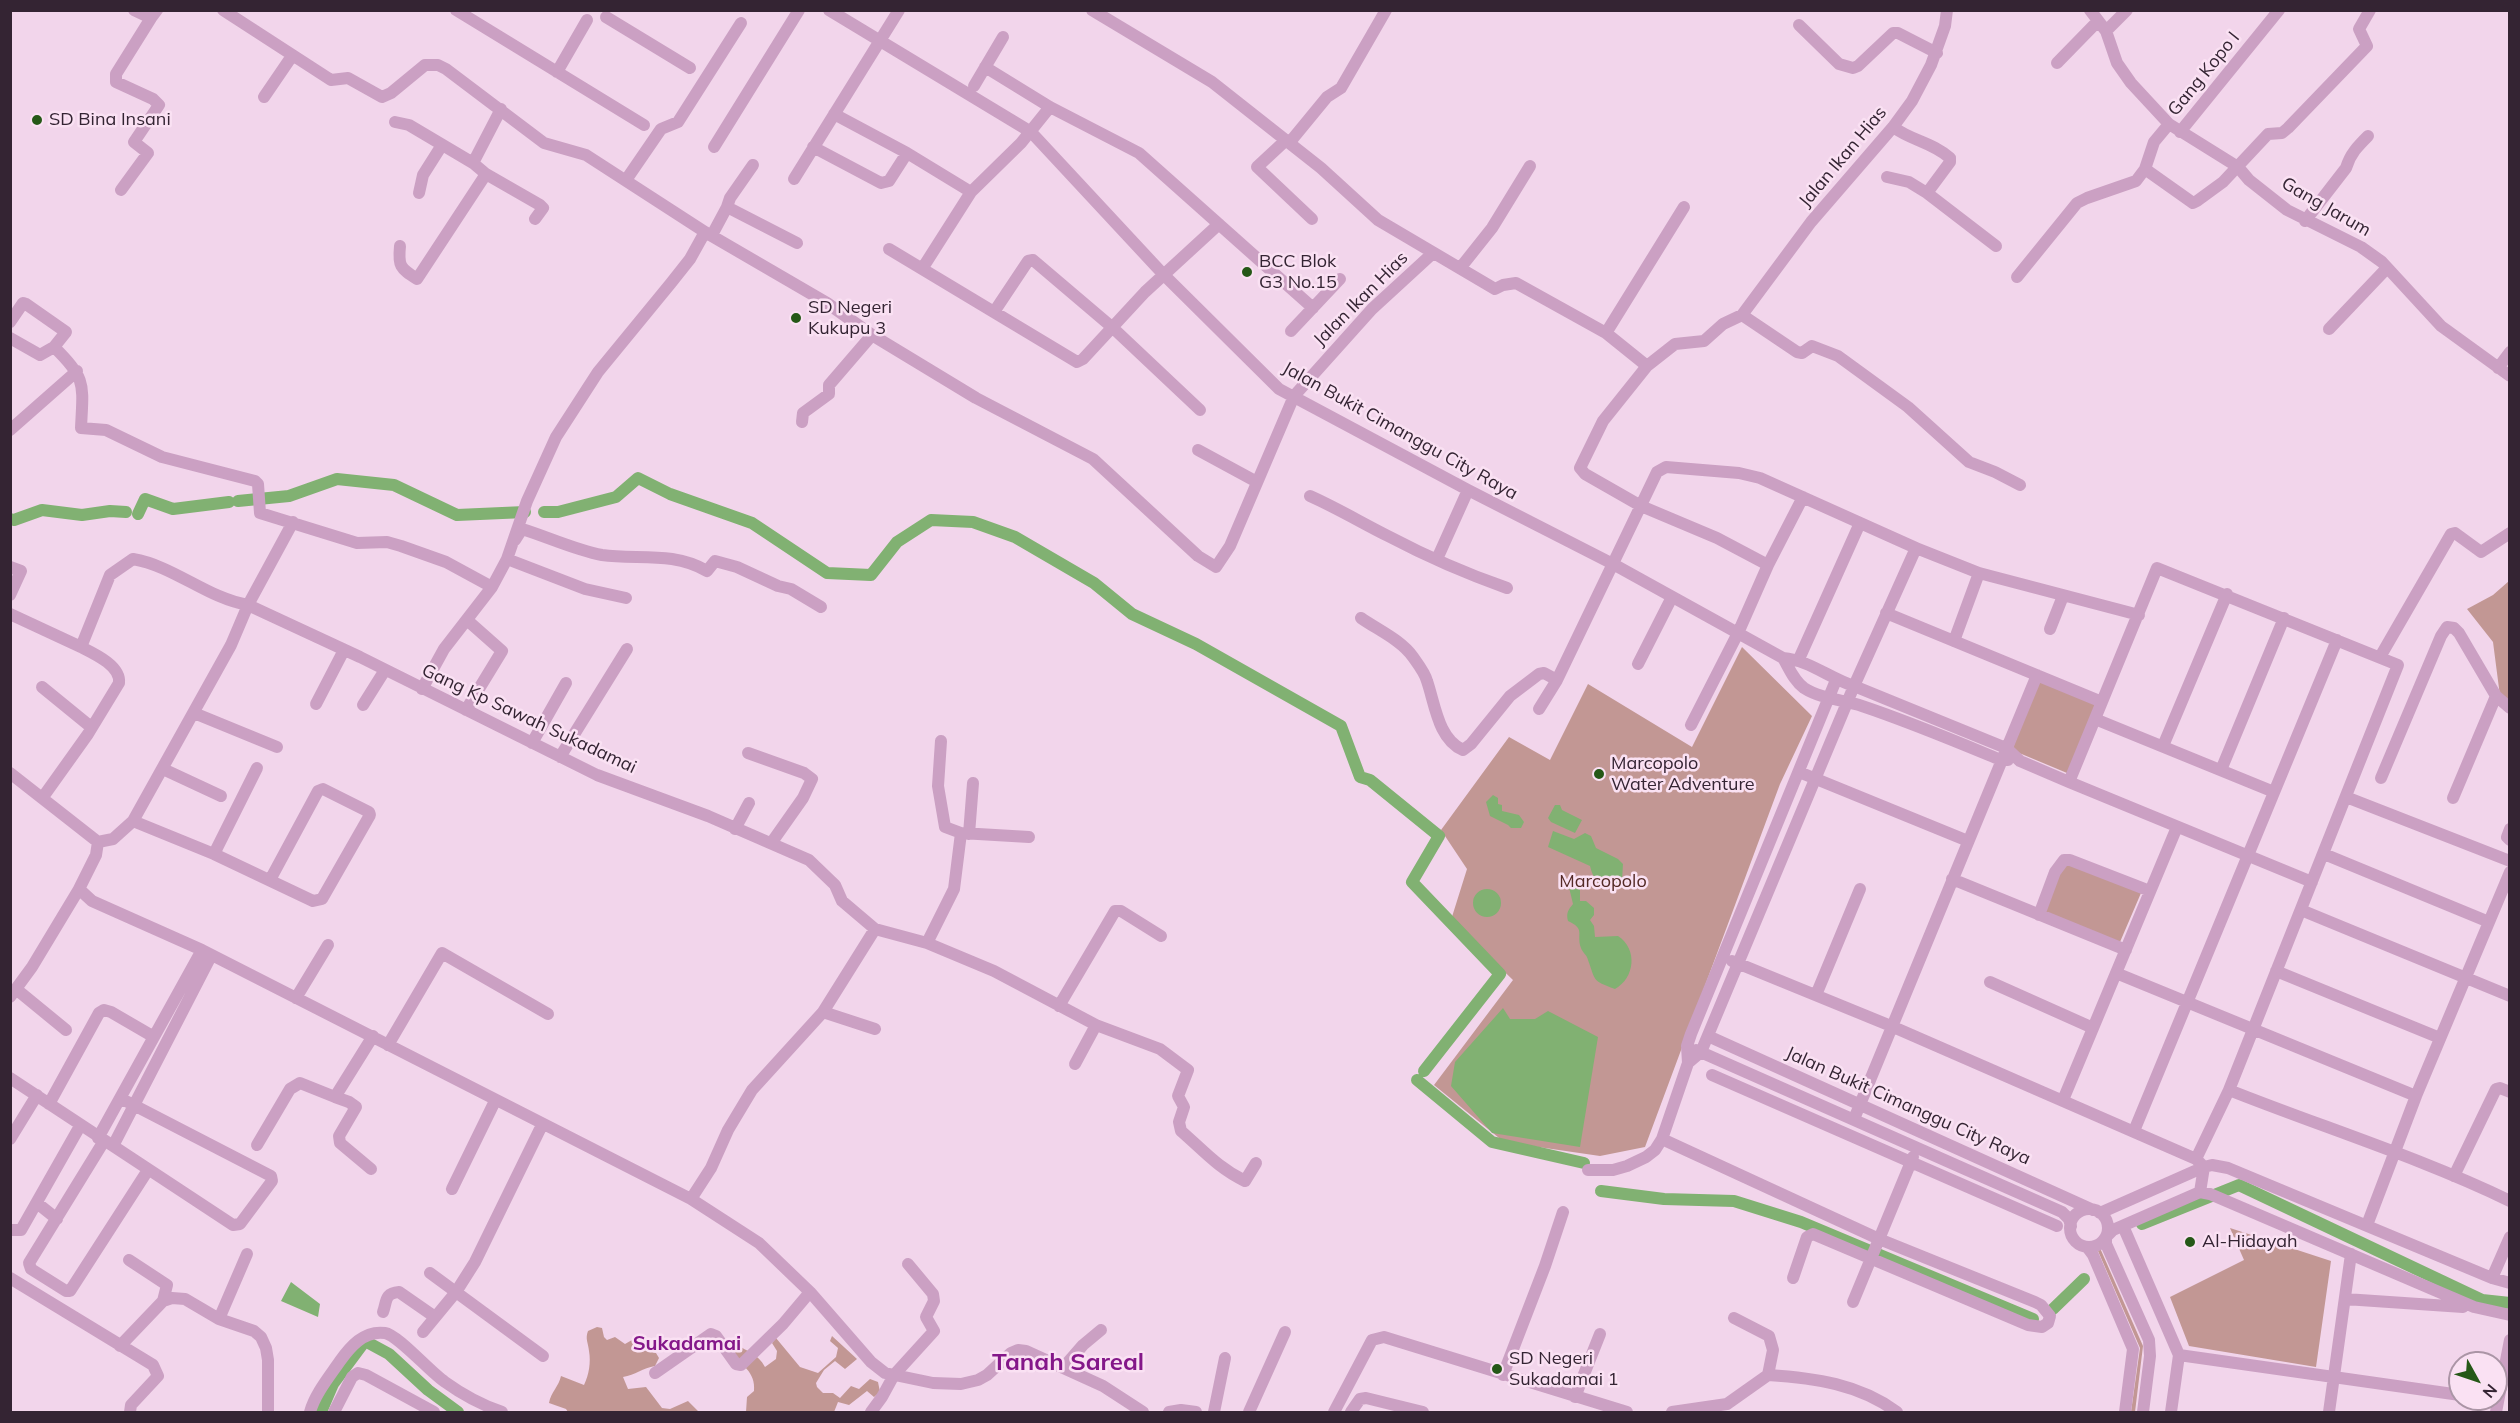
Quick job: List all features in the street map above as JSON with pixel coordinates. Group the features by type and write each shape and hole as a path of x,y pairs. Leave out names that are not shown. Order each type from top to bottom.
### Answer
{"street":[{"path":"121,190 148,153 134,142 159,105 153,99 116,82 116,74 154,14 134,10"},
{"path":"223,10 331,80 348,78 382,97 391,93 425,65 438,65 544,142 586,155 709,233 827,303 872,335 829,386 829,394 803,413 802,422"},
{"path":"456,10 644,125"},
{"path":"714,147 799,10"},
{"name":"Jalan Bukit Cimanggu City Raya","path":"829,10 1031,132 1163,274 1264,376 1279,388 1468,490 1613,564 1783,658 1799,659 1836,680 2004,754"},
{"path":"794,179 899,10"},
{"path":"1092,10 1204,77 1288,142 1378,220 1433,253"},
{"path":"1312,219 1257,167 1288,142 1327,97 1341,88 1386,10"},
{"name":"Jalan Ikan Hias","path":"1742,315 1811,222 1893,127 1919,90 1937,52 1947,10"},
{"name":"Gang Jarum","path":"2090,10 2106,32 2122,70 2137,91 2169,124 2238,167 2272,199 2305,221 2361,247 2387,268 2441,326 2510,376"},
{"path":"2106,32 2127,10"},
{"name":"Gang Kopo I","path":"2180,132 2279,10"},
{"path":"2145,169 2193,203 2223,182 2254,146 2268,134 2282,134 2367,46 2358,29 2370,10"},
{"path":"557,72 585,15 597,22 607,14 690,68"},
{"path":"2057,63 2098,21"},
{"path":"626,180 661,129 678,122 741,23"},
{"path":"1799,25 1839,64 1846,66 1858,66 1893,33 1898,33 1937,52"},
{"path":"974,86 1003,37"},
{"path":"264,97 292,56"},
{"path":"985,67 1050,107 1139,153 1313,308"},
{"path":"922,269 971,192 1031,132 1050,107"},
{"path":"473,163 501,109"},
{"path":"834,114 907,153 971,192"},
{"path":"394,122 409,125 540,205 543,208 535,219"},
{"path":"2017,278 2078,203 2136,181 2145,169 2154,142 2169,124"},
{"path":"1893,127 1903,135 1928,143 1950,158 1950,162 1927,194"},
{"path":"2305,221 2346,168 2355,149 2368,136"},
{"path":"419,193 423,175 442,145"},
{"path":"813,147 882,183 889,181 907,153"},
{"path":"422,688 444,649 492,587 507,559 527,501 556,437 598,372 672,283 709,233 753,165"},
{"path":"1461,267 1492,228 1530,166"},
{"path":"400,246 399,262 404,271 417,279 486,174"},
{"path":"1887,177 1909,182 1996,246"},
{"path":"727,207 797,243"},
{"path":"1605,333 1684,207"},
{"path":"889,249 1077,362 1083,359 1163,274 1219,224"},
{"name":"Jalan Ikan Hias","path":"872,335 976,398 1094,459 1198,556 1216,567 1230,546 1294,396 1372,309 1433,253 1461,267 1495,289 1516,283 1605,333 1647,366"},
{"path":"994,312 1028,261 1033,260 1113,328 1200,410"},
{"path":"2329,329 2387,268"},
{"path":"1291,331 1340,279"},
{"path":"10,322 23,303 66,332 54,347 40,355 10,338"},
{"path":"1768,565 1718,538 1641,506 1580,470 1603,421 1647,366 1675,344 1704,341 1723,324 1742,315 1797,352 1802,353 1812,346 1838,356 1908,407 1969,462 2020,485"},
{"path":"54,347 77,371 83,390 81,428 106,430 162,457 255,481 258,484 260,513 357,543 387,542 401,546 446,562 492,587"},
{"path":"2498,368 2510,352"},
{"path":"10,430 77,371"},
{"path":"1198,450 1257,482"},
{"path":"1539,709 1557,680 1657,472 1666,467 1739,473 1760,478 1916,548 1979,573 2139,615"},
{"path":"1437,559 1468,490"},
{"path":"1310,496 1347,512 1390,538 1507,588"},
{"path":"1691,725 1803,497"},
{"path":"98,842 113,839 133,821 231,645 248,605 293,522"},
{"path":"1799,659 1860,523"},
{"path":"511,546 522,529 604,555 664,558 695,564 706,571 715,561 737,567 778,586 791,589 821,607"},
{"path":"2380,657 2451,534 2455,533 2481,552 2510,533"},
{"path":"1688,1063 1701,1052 1847,702 1916,548"},
{"path":"507,559 585,589 626,598"},
{"name":"Gang Kp Sawah Sukadamai","path":"81,647 110,575 133,560 151,562 232,603 248,605 344,650 597,775 708,816 809,860 835,885 842,902 875,929"},
{"path":"10,567 21,572 16,587 10,595"},
{"path":"2069,782 2139,615 2153,571 2158,567 2398,665 2200,1163 2210,1194"},
{"path":"1954,641 1979,573"},
{"path":"2163,746 2227,594"},
{"path":"2050,629 2063,596"},
{"path":"1638,664 1672,597"},
{"path":"1886,613 2102,702"},
{"path":"10,614 81,647 116,670 120,677 119,683 91,727 43,797"},
{"path":"1361,618 1396,641 1412,655 1427,679 1434,710 1452,743 1463,750 1471,744 1510,696 1539,674 1544,673 1557,680"},
{"path":"2221,770 2284,618"},
{"path":"466,711 502,651 467,620"},
{"path":"2381,778 2441,636 2447,627 2454,628 2459,633 2496,696 2510,708"},
{"path":"2134,1131 2337,640"},
{"path":"560,757 627,649"},
{"path":"316,704 344,650"},
{"path":"1783,658 1794,677 1804,688 2020,760 2312,882"},
{"path":"363,705 385,670"},
{"path":"1854,1119 2037,675"},
{"path":"1588,1170 1613,1170 1637,1162 1655,1150 1662,1139 1688,1063 1687,1046 1836,680"},
{"path":"532,743 566,684"},
{"path":"42,687 91,727"},
{"path":"2453,798 2496,696"},
{"path":"194,713 277,747"},
{"path":"2095,719 2274,792"},
{"path":"941,741 938,786 945,827 965,834 1029,837"},
{"path":"748,753 804,773 812,779 803,798 772,842"},
{"path":"214,854 257,768"},
{"path":"163,769 221,796"},
{"path":"1799,772 1968,841"},
{"path":"10,773 98,842"},
{"path":"927,943 954,890 973,783"},
{"path":"133,821 214,854 314,901 322,899 370,815 369,812 323,789 318,791 270,880"},
{"path":"2346,797 2510,861"},
{"path":"735,829 749,803"},
{"path":"2063,1100 2177,827"},
{"path":"2510,829 2506,837 2510,840"},
{"path":"66,1030 13,993 79,889 96,855 98,842"},
{"path":"2324,854 2489,922"},
{"path":"2039,915 2055,872 2064,860 2070,860 2150,891"},
{"path":"2367,1226 2416,1096 2510,872"},
{"path":"1952,879 2126,950"},
{"path":"79,889 92,901 206,953 373,1036 495,1101 691,1199 759,1243 810,1292 871,1362 885,1373 933,1383 961,1384 978,1380 1018,1350 1026,1351 1102,1386 1143,1413"},
{"path":"1816,995 1860,889"},
{"path":"2301,910 2510,996"},
{"path":"1059,1006 1115,911 1121,911 1161,936"},
{"path":"691,1199 711,1168 728,1130 752,1090 823,1012 875,929 927,943 994,972 1096,1025 1160,1049 1188,1070 1188,1076 1178,1093 1184,1107 1179,1127 1215,1164 1245,1181 1256,1163"},
{"path":"296,998 328,945"},
{"path":"148,1170 70,1291 66,1291 29,1266 105,1142 133,1106 169,1023 206,953"},
{"path":"388,1045 442,953 548,1014"},
{"path":"1722,957 2063,1100 2200,1163 2228,1168 2510,1283"},
{"path":"2276,971 2440,1038"},
{"path":"2116,973 2416,1096"},
{"path":"1990,982 2093,1028"},
{"path":"49,1104 99,1013 104,1010 111,1012 154,1037"},
{"path":"823,1012 876,1029"},
{"path":"105,1142 120,1098 154,1037 169,1023"},
{"path":"1075,1064 1096,1025"},
{"path":"335,1097 373,1036"},
{"name":"Jalan Bukit Cimanggu City Raya","path":"1708,1036 2096,1212"},
{"name":"Jalan Bukit Cimanggu City Raya","path":"1687,1046 2062,1212 2069,1219 2071,1226"},
{"path":"1712,1075 2057,1226"},
{"path":"10,1078 80,1126 237,1226 272,1181 269,1174 120,1098"},
{"path":"257,1145 290,1089 300,1083 349,1102 356,1107 339,1136 340,1143 371,1169"},
{"path":"2454,1176 2496,1089 2500,1088 2510,1092"},
{"path":"2229,1090 2508,1196"},
{"path":"10,1139 37,1095"},
{"path":"452,1189 495,1101"},
{"path":"423,1332 456,1292 475,1262 542,1125"},
{"path":"10,1230 21,1230 80,1126"},
{"path":"1662,1139 1878,1241 2041,1305 2050,1317 2048,1323 2042,1327 2028,1325 1871,1258 1810,1235 1793,1278"},
{"path":"1853,1302 1917,1148"},
{"path":"2126,1413 2133,1348 2093,1255 2086,1246 2074,1240 2071,1226 2078,1213 2096,1212 2200,1163"},
{"path":"2086,1246 2097,1245 2113,1230 2210,1194 2474,1307"},
{"path":"37,1203 57,1219"},
{"path":"1503,1375 1563,1212"},
{"path":"2096,1212 2107,1225 2106,1244 2150,1348 2143,1413"},
{"path":"2123,1226 2179,1355 2171,1413"},
{"path":"2493,1278 2510,1237"},
{"path":"219,1319 247,1254"},
{"path":"2329,1413 2351,1254"},
{"path":"129,1260 167,1285 163,1301"},
{"path":"871,1413 894,1375 934,1329 926,1319 934,1301 933,1294 908,1264"},
{"path":"430,1273 543,1356"},
{"path":"10,1278 153,1365 159,1376 131,1406 130,1413"},
{"path":"383,1312 387,1296 399,1292 435,1317"},
{"path":"655,1373 711,1334 716,1336 736,1364 741,1365 783,1324 810,1292"},
{"path":"120,1346 163,1301 172,1298 185,1299 219,1319 254,1331 261,1337 268,1360 268,1413"},
{"path":"2345,1299 2474,1307 2510,1315"},
{"path":"1734,1318 1769,1335 1773,1350 1768,1375"},
{"path":"1063,1368 1083,1345 1101,1330"},
{"path":"1249,1413 1285,1332"},
{"path":"310,1413 312,1403 352,1344 368,1335 381,1333 389,1334 444,1382 502,1413"},
{"path":"1572,1396 1598,1333"},
{"path":"1334,1413 1369,1346 1376,1338 1384,1337 1627,1413"},
{"path":"2508,1359 2510,1340"},
{"path":"2179,1355 2448,1393"},
{"path":"1214,1413 1225,1358"},
{"path":"334,1413 352,1377 358,1373 366,1375 421,1409 434,1413"},
{"path":"1672,1413 1727,1404 1768,1375 1838,1383 1873,1396 1897,1413"},
{"path":"1351,1413 1360,1400 1366,1398 1422,1412"},
{"path":"1169,1413 1181,1410 1196,1413"}],"green space":[{"path":"2509,581 2509,700 2500,696 2493,642 2467,609 2493,595"},
{"name":"Marcopolo","path":"1742,647 1812,716 1780,784 1645,1147 1600,1156 1504,1142 1434,1085 1513,980 1451,920 1467,869 1441,830 1509,737 1550,760 1588,684 1692,747"},
{"path":"2039,681 2096,704 2067,773 2012,750"},
{"path":"2064,863 2141,893 2120,942 2044,911"},
{"path":"2230,1228 2331,1261 2316,1367 2189,1346 2170,1297 2244,1260"},
{"path":"2100,1248 2143,1346 2135,1412 2131,1412 2140,1348 2098,1251"},
{"path":"597,1327 602,1328 607,1340 615,1337 625,1344 632,1340 646,1351 656,1353 659,1358 655,1366 623,1377 628,1389 646,1387 662,1408 670,1409 688,1401 699,1412 568,1412 566,1409 549,1403 561,1376 584,1385 590,1364 587,1334 588,1331"},
{"path":"832,1336 857,1359 845,1369 835,1361 824,1370 816,1383 817,1387 823,1393 833,1393 840,1398 851,1386 859,1389 870,1379 878,1382 880,1392 874,1397 867,1391 849,1405 838,1402 834,1412 746,1412 747,1397 754,1391 753,1379 747,1369 729,1352 732,1345 736,1344 752,1354 765,1367 776,1359 777,1351 772,1343 776,1338 800,1367 818,1373 836,1357 838,1348 830,1341"}],"shaded area":[{"path":"1493,795 1498,798 1498,804 1502,805 1502,811 1519,815 1524,822 1521,828 1511,828 1490,816 1486,802"},
{"path":"1555,805 1560,805 1562,810 1582,820 1575,833 1551,822 1548,818"},
{"path":"1553,831 1574,839 1585,833 1591,836 1596,848 1623,864 1622,880 1611,886 1601,885 1594,878 1590,866 1548,847"},
{"path":"1567,879 1580,884 1580,901 1586,901 1594,908 1594,915 1590,920 1594,926 1595,937 1618,936 1629,948 1632,963 1630,971 1622,984 1615,989 1596,979 1581,948 1579,929 1568,921 1568,912 1573,904"},
{"path":"1487,889 1497,893 1501,903 1497,913 1487,917 1477,913 1473,903 1477,893"},
{"path":"1503,1008 1510,1019 1535,1019 1548,1011 1598,1037 1580,1147 1492,1133 1451,1086 1455,1062"},
{"path":"291,1282 320,1304 318,1317 281,1301"}],"waterway":[{"path":"544,512 558,512 616,497 638,478 670,494 752,523 827,573 871,575 897,542 931,520 973,522 1015,537 1094,583 1132,614 1196,644 1341,726 1360,777 1370,780 1439,836 1412,882 1500,974 1424,1071"},
{"path":"238,501 289,496 337,479 394,485 457,515 525,512"},
{"path":"138,514 145,499 173,509 229,502"},
{"path":"10,519 14,520 42,510 82,515 110,511 126,512"},
{"path":"1417,1080 1492,1142 1584,1163"},
{"path":"2142,1224 2239,1185 2482,1300 2510,1303"},
{"path":"1601,1191 1664,1199 1734,1201 1801,1222 2033,1319"},
{"path":"2053,1309 2084,1279"},
{"path":"321,1412 333,1384 365,1341 389,1354 428,1390 458,1412"}],"place":[{"name":"SD Bina Insani","path":"37,120"},
{"name":"BCC Blok G3 No.15","path":"1247,272"},
{"name":"SD Negeri Kukupu 3","path":"796,318"},
{"name":"Marcopolo Water Adventure","path":"1599,774"},
{"name":"Al-Hidayah","path":"2190,1242"},
{"name":"SD Negeri Sukadamai 1","path":"1497,1369"}],"district":[{"name":"Sukadamai","path":"687,1344"},
{"name":"Tanah Sareal","path":"1068,1363"}]}
